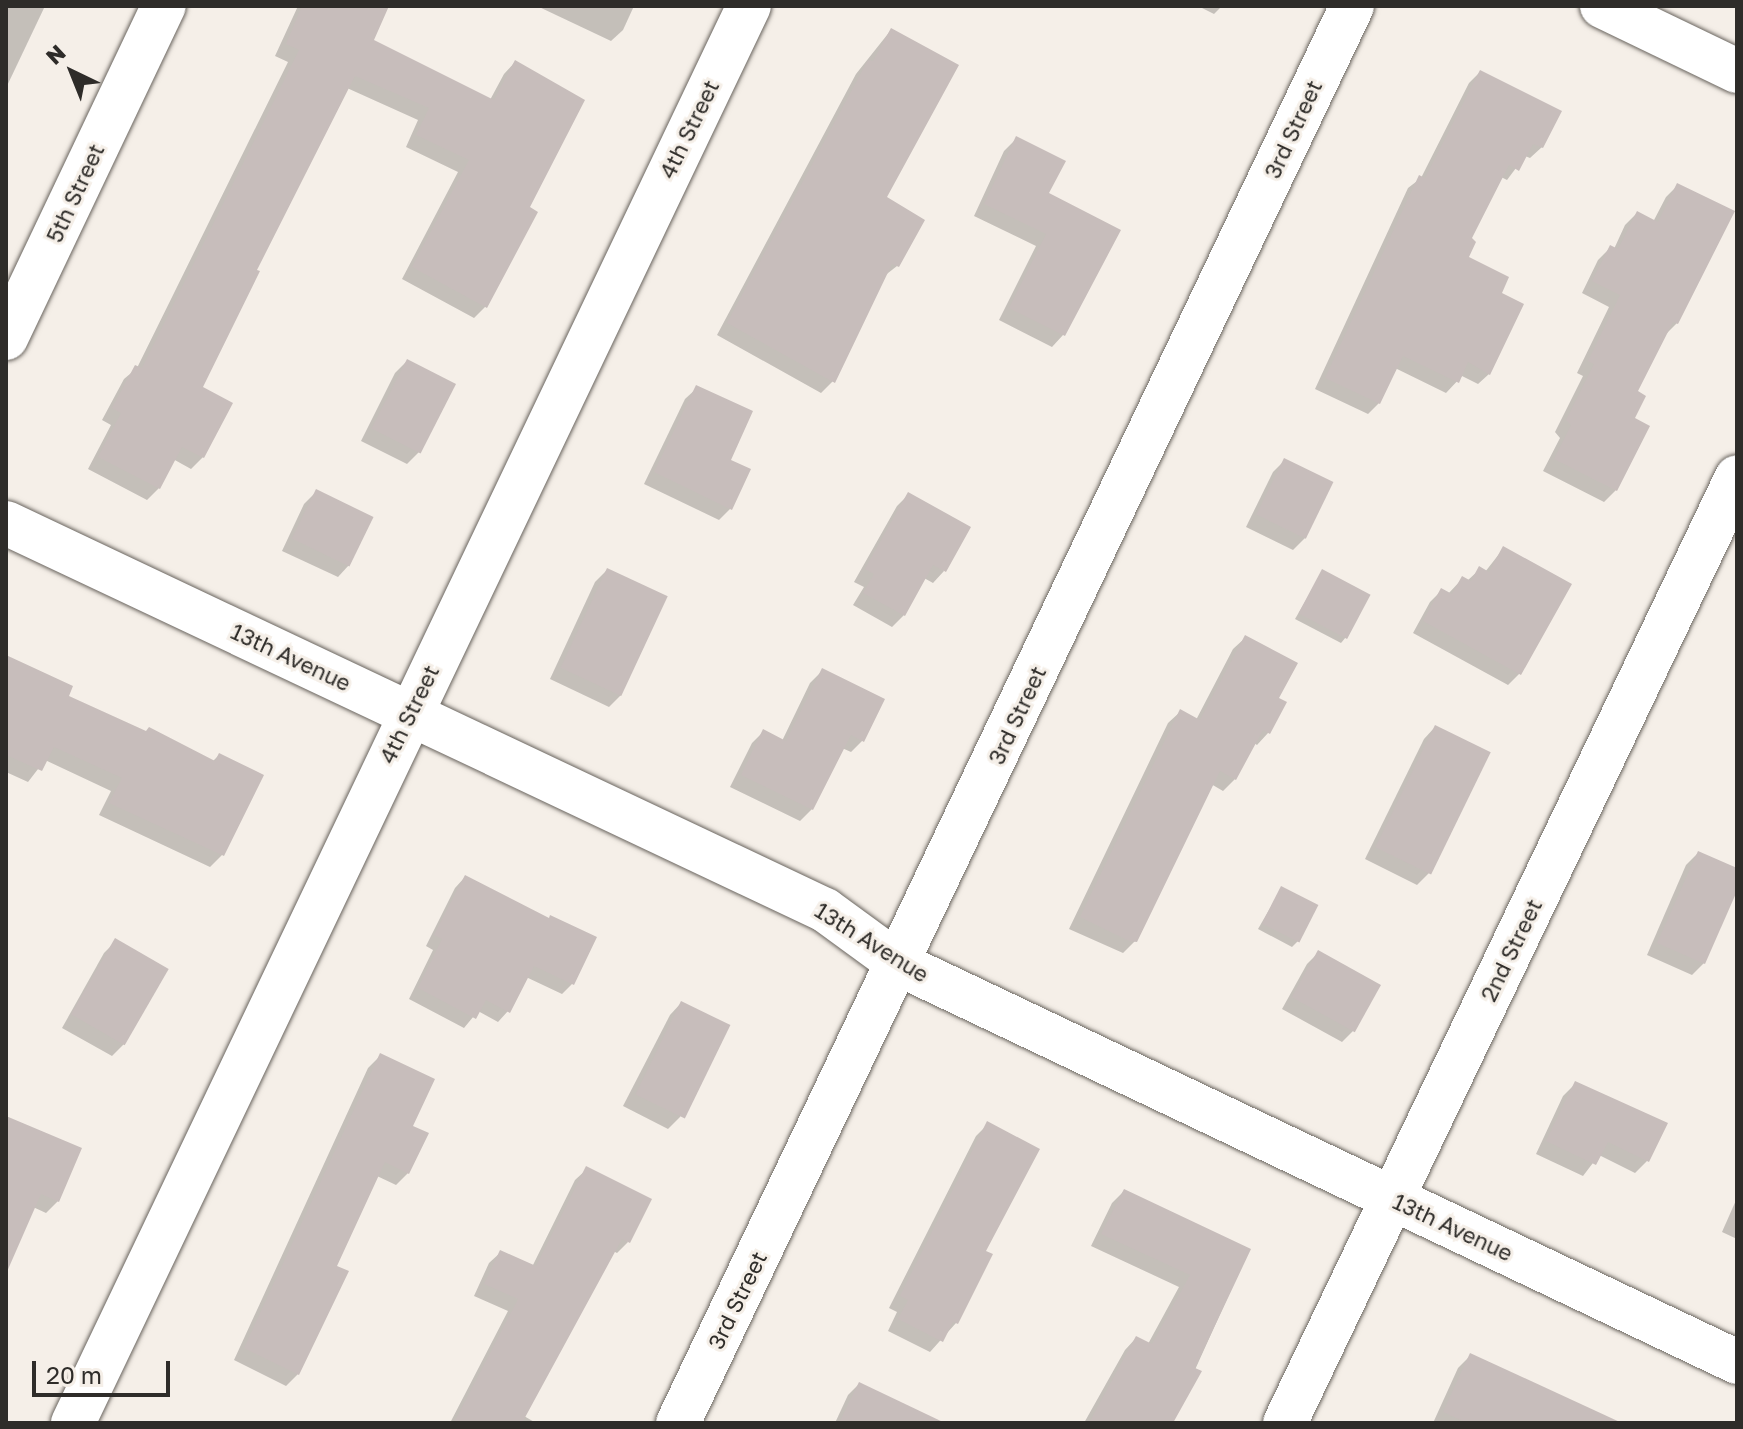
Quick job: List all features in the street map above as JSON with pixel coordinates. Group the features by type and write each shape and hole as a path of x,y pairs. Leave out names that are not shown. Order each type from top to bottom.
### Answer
{"street":[{"name":"5th Street","path":"6,338 164,6"},
{"name":"4th Street","path":"73,1423 409,712 749,6"},
{"name":"3rd Street","path":"678,1423 899,964 1352,6"},
{"path":"1602,6 1737,71"},
{"name":"2nd Street","path":"1285,1423 1737,477"},
{"name":"13th Avenue","path":"6,523 825,910 899,964 1737,1362"}],"building":[{"path":"302,6 389,6 374,40 494,100 515,60 585,100 530,207 538,212 487,308 412,267 469,160 416,135 429,108 355,76 257,270 260,271 203,387 233,403 204,458 182,447 160,489 98,457 121,413 112,408 135,365 142,368 299,50 286,44"},
{"path":"891,28 959,65 887,197 925,220 899,267 892,264 835,383 727,323 868,60 873,61"},
{"path":"1480,70 1562,111 1543,148 1533,144 1519,171 1509,165 1472,238 1476,242 1469,257 1509,277 1502,293 1524,304 1490,375 1468,362 1459,383 1403,356 1380,404 1325,378 1419,175 1425,178"},
{"path":"1016,136 1066,161 1049,193 1121,230 1065,336 1009,308 1046,234 984,204"},
{"path":"1677,183 1735,211 1678,324 1673,322 1638,391 1646,396 1635,418 1650,426 1617,491 1554,459 1571,425 1566,420 1594,364 1588,361 1620,295 1592,281 1610,245 1618,249 1637,211 1658,222"},
{"path":"407,359 456,384 421,453 372,428"},
{"path":"696,385 753,411 731,460 751,469 732,510 654,472"},
{"path":"1284,458 1333,482 1306,539 1256,515"},
{"path":"316,489 374,517 349,566 292,538"},
{"path":"908,492 971,527 946,572 933,565 905,616 863,593 874,574 865,569"},
{"path":"1503,546 1572,584 1521,675 1423,621 1441,588 1452,594 1462,576 1471,581 1479,566 1489,572"},
{"path":"607,568 668,596 621,696 561,668"},
{"path":"1322,569 1371,595 1347,639 1299,613"},
{"path":"1245,635 1298,663 1279,698 1287,702 1270,734 1263,730 1236,780 1220,771 1137,942 1129,941 1080,917 1180,709 1200,720"},
{"path":"6,655 73,686 69,696 146,731 149,727 215,761 219,753 264,775 224,856 109,803 122,778 54,747 42,771 6,755"},
{"path":"822,668 885,699 864,742 851,735 813,810 741,775 763,729 786,741"},
{"path":"1435,725 1491,752 1431,874 1375,847"},
{"path":"1698,851 1737,868 1737,891 1705,964 1657,943"},
{"path":"465,875 549,918 550,915 597,937 574,985 534,966 510,1013 486,1000 476,1019 418,988 442,939 434,935"},
{"path":"1281,886 1318,905 1299,942 1262,923"},
{"path":"115,938 169,969 125,1045 71,1014"},
{"path":"1318,950 1381,985 1355,1032 1292,997"},
{"path":"681,1001 730,1025 685,1119 635,1094"},
{"path":"380,1053 435,1079 413,1126 429,1133 409,1174 385,1162 337,1266 349,1271 299,1375 244,1348"},
{"path":"1575,1081 1668,1123 1649,1162 1608,1142 1596,1165 1546,1141"},
{"path":"6,1116 82,1148 59,1202 41,1194 6,1274"},
{"path":"987,1121 1040,1149 986,1251 993,1254 958,1324 953,1322 943,1342 898,1319 908,1300 900,1296"},
{"path":"586,1166 652,1199 630,1243 622,1239 522,1423 454,1423 518,1299 484,1284 500,1250 536,1266"},
{"path":"1124,1189 1251,1249 1195,1368 1202,1371 1173,1423 1089,1423 1136,1336 1152,1344 1190,1275 1101,1234"},
{"path":"1470,1353 1622,1423 1467,1423 1443,1412"},
{"path":"859,1382 945,1423 839,1423"}]}
